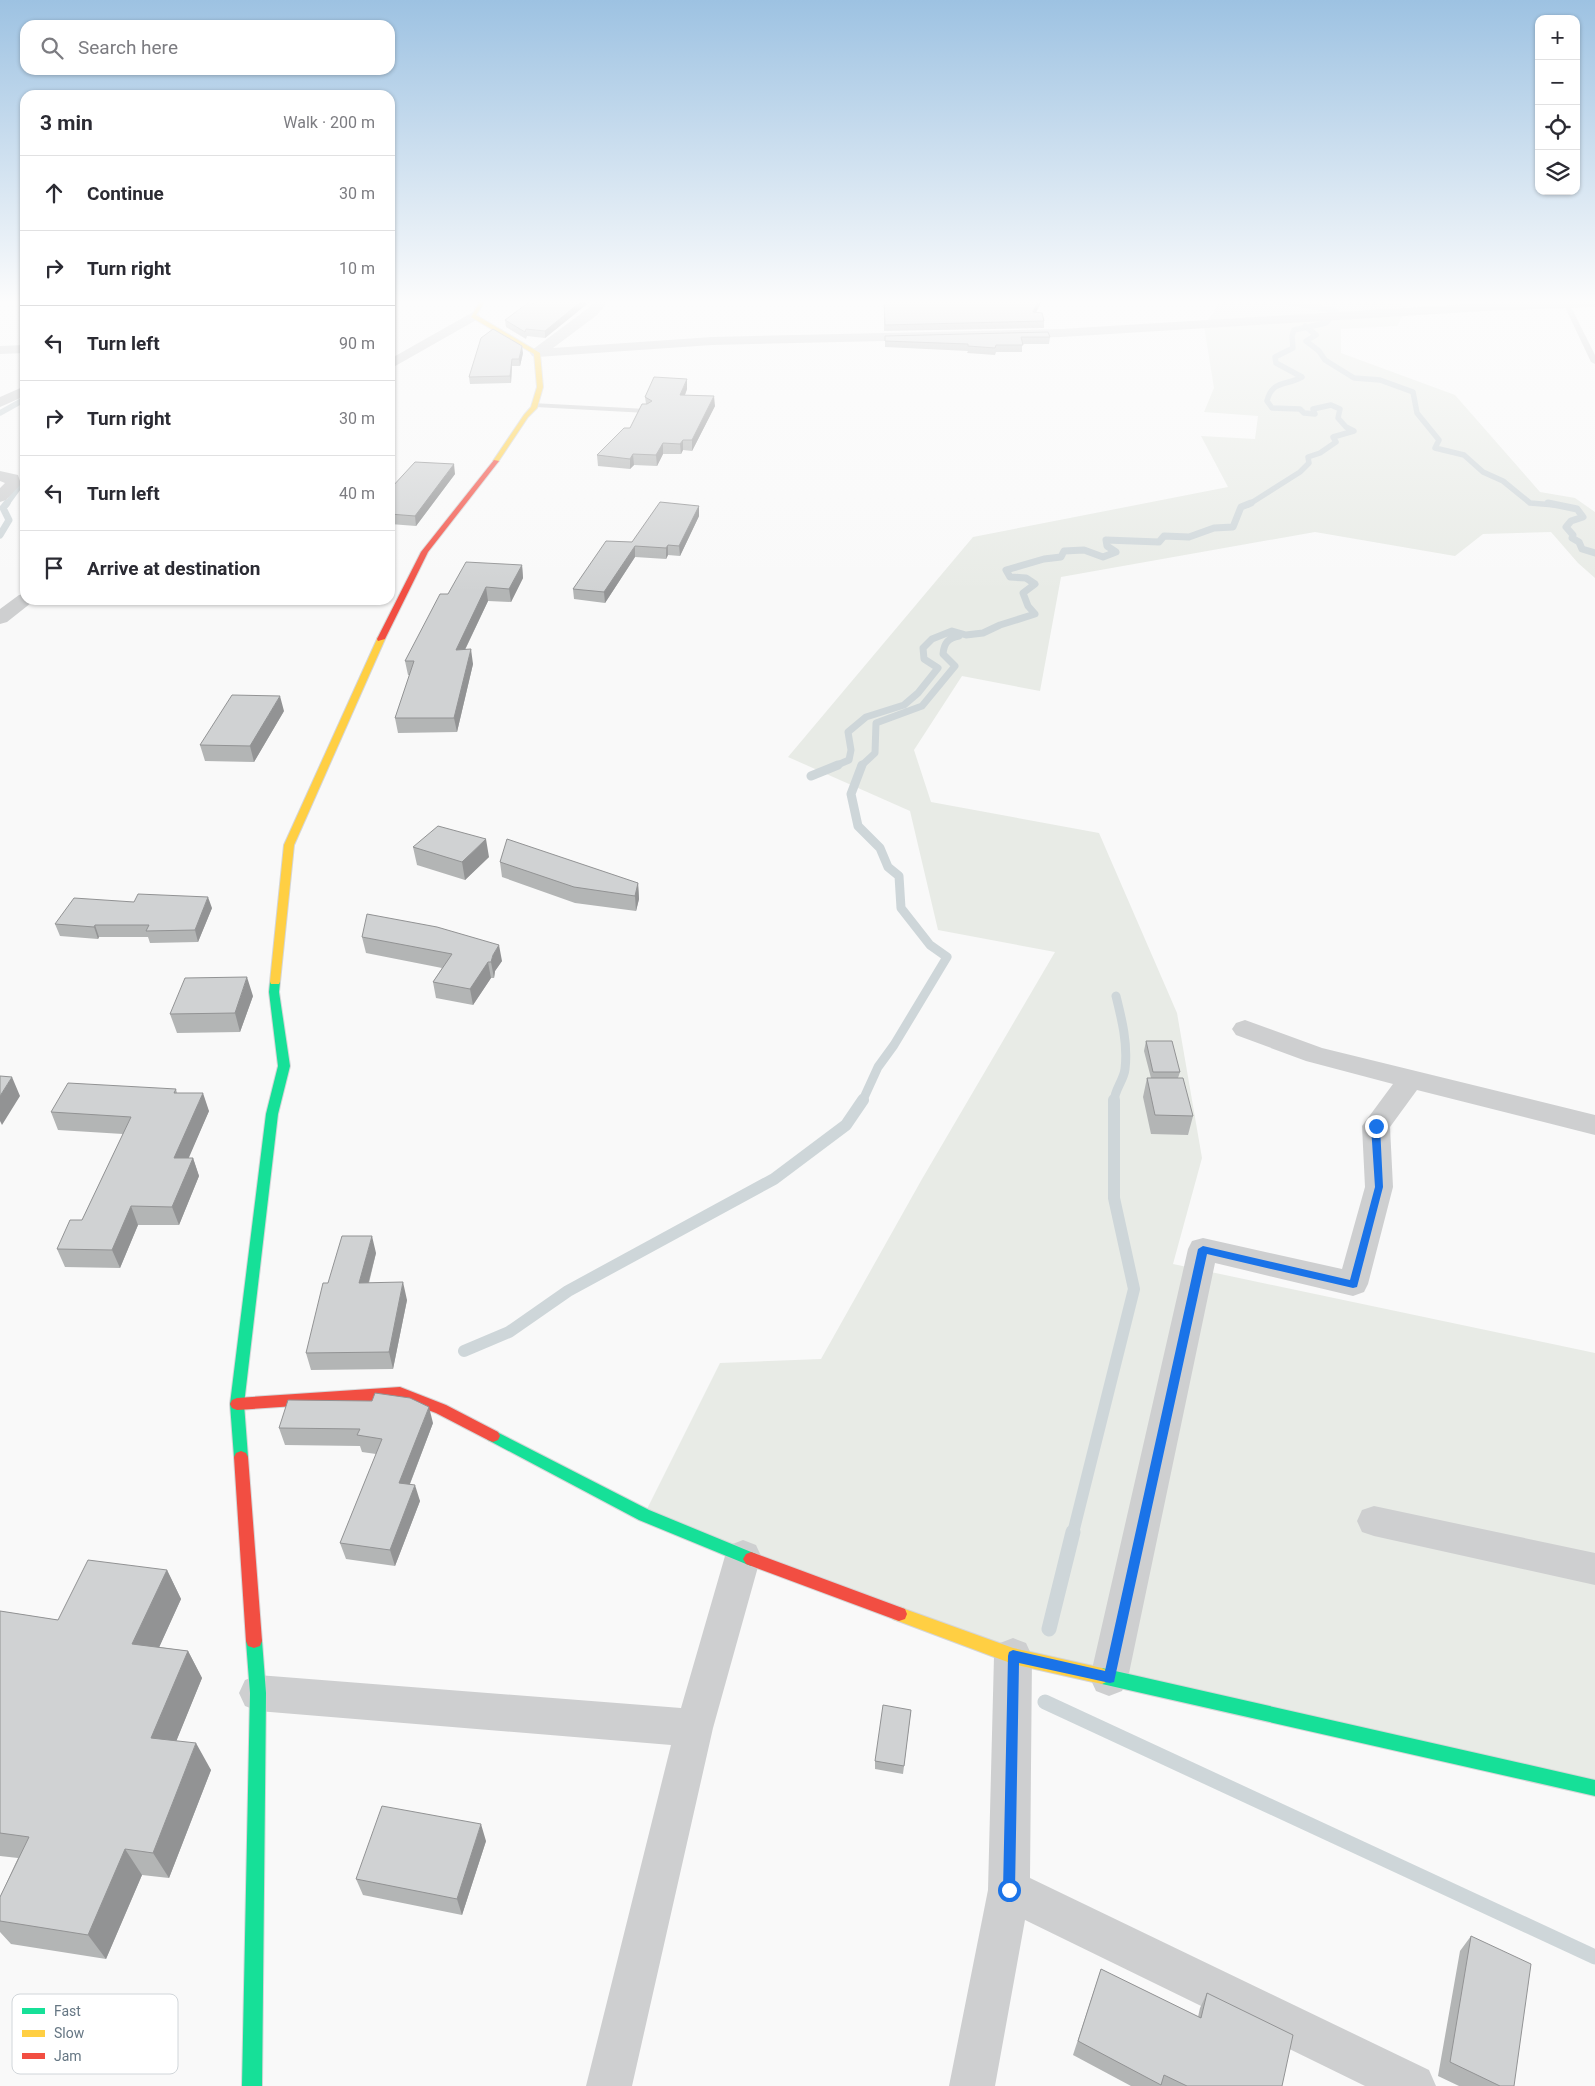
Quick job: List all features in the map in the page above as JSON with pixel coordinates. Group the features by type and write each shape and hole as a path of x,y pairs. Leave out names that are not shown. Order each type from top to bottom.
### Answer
{"street":[{"path":"252,2086 258,1692 237,1404 272,1114 284,1066 274,992 289,845 385,630 425,552 500,456 535,405 537,397"},
{"path":"0,476 12,478 13,484 0,497"},
{"path":"0,596 20,598"},
{"path":"0,618 20,602"},
{"path":"1245,1029 1315,1055 1595,1125"},
{"path":"1110,1678 1203,1249 1353,1284 1379,1187 1376,1126 1410,1079"},
{"path":"237,1404 400,1393 441,1408 644,1514 743,1556 1013,1656 1595,1788"},
{"path":"1374,1521 1595,1569"},
{"path":"609,2086 694,1728 743,1556"},
{"path":"972,2086 1009,1890 1013,1656"},
{"path":"258,1692 694,1728"},
{"path":"1009,1890 1413,2086"}],"lane":[{"path":"535,405 647,411"}],"shaded area":[{"path":"1210,397 1457,397 1540,492 1575,498 1595,512 1595,578 1578,563 1551,532 1483,534 1455,556 1315,532 1061,577 1040,691 962,676 914,750 931,802 1099,833 1177,1013 1202,1158 1173,1264 1595,1353 1595,1790 1013,1656 644,1515 720,1363 821,1359 922,1179 1055,952 938,930 910,811 788,757 973,537 1228,487 1201,436 1255,439 1258,416 1204,412"}],"building":[{"path":"646,397 713,397 692,440 683,440 680,444 663,443 656,455 633,454 630,459 597,455 624,428 630,428 642,404 652,401"},
{"path":"415,462 454,464 415,516 395,514 395,484"},
{"path":"660,502 699,506 679,546 668,545 666,548 635,546 604,592 573,589 606,541 632,542"},
{"path":"466,562 522,565 509,589 486,587 456,650 471,649 454,718 395,718 414,661 405,661 440,594 448,594"},
{"path":"232,695 280,696 250,746 200,745"},
{"path":"438,826 486,839 462,862 413,847"},
{"path":"507,839 638,883 635,896 574,887 500,862"},
{"path":"138,894 208,897 195,930 146,931 149,925 95,925 94,927 55,924 74,898 134,902"},
{"path":"367,914 437,927 499,945 491,962 488,962 470,989 433,982 452,954 362,937"},
{"path":"247,977 235,1013 170,1014 185,978"},
{"path":"1146,1041 1172,1041 1180,1072 1153,1072"},
{"path":"0,1076 12,1077 0,1096"},
{"path":"1147,1078 1183,1078 1193,1116 1155,1115"},
{"path":"68,1083 176,1089 174,1093 203,1093 174,1158 193,1158 172,1207 131,1206 112,1250 57,1249 70,1220 82,1220 131,1117 51,1112"},
{"path":"342,1236 372,1236 359,1283 403,1282 389,1352 306,1353 323,1283 328,1283"},
{"path":"375,1393 410,1398 429,1407 399,1483 415,1485 390,1550 340,1543 382,1439 357,1435 360,1429 279,1428 288,1400 372,1401"},
{"path":"88,1560 167,1570 132,1644 188,1651 151,1738 196,1743 153,1853 125,1849 88,1935 0,1921 0,1897 29,1837 0,1833 0,1611 58,1620"},
{"path":"883,1705 911,1710 904,1766 875,1761"},
{"path":"382,1806 481,1824 457,1899 356,1879"},
{"path":"1471,1936 1531,1964 1514,2086 1500,2086 1450,2062"},
{"path":"1101,1969 1201,2018 1207,1993 1293,2035 1282,2086 1187,2086 1164,2075 1161,2085 1078,2041"}],"waterway":[{"path":"1248,505 1300,472 1309,463 1308,457 1320,453 1336,442 1333,437 1354,431 1346,427 1338,418 1340,409 1331,405 1313,409 1315,414 1304,413 1300,409 1272,408 1267,401 1268,397"},
{"path":"1414,397 1417,413 1439,440 1435,448 1464,455 1483,472 1503,481 1530,503 1555,505"},
{"path":"0,413 20,402"},
{"path":"6,505 20,486"},
{"path":"0,535 9,520 3,508 7,503"},
{"path":"835,766 849,760 851,750 848,732 866,717 904,705 918,693 938,668 924,659 923,648 932,639 952,631 966,635 983,633 1000,625 1035,614 1028,606 1023,593 1035,584 1026,578 1010,577 1006,570 1044,559 1061,557 1064,551 1084,550 1103,557 1116,552 1107,546 1106,540 1159,542 1164,536 1189,537 1214,528 1233,527 1241,507 1251,503"},
{"path":"1548,503 1577,509 1583,517 1571,521 1566,527 1573,535 1572,538 1579,542 1582,549 1595,553"},
{"path":"862,765 875,753 876,723 922,706 955,666 943,654 947,642 959,636"},
{"path":"811,776 838,765"},
{"path":"862,765 851,794 858,826 880,848 888,867 899,876 901,908 930,945 947,957 894,1045 878,1067 863,1100"},
{"path":"1114,1102 1124,1073 1126,1060 1124,1032 1116,996"},
{"path":"464,1351 509,1332 568,1291 774,1179 846,1125 863,1100"},
{"path":"1073,1533 1134,1289 1114,1198 1114,1102"},
{"path":"1049,1629 1073,1532"},
{"path":"1045,1702 1595,1957"}],"traffic: fast":[{"path":"241,1457 237,1404 272,1114 284,1066 274,992 275,982"},
{"path":"493,1436 644,1515 751,1559"},
{"path":"252,2086 258,1693 254,1641"},
{"path":"1102,1676 1595,1788"}],"traffic: slow":[{"path":"496,461 526,416 534,408 537,397"},
{"path":"275,982 289,845 381,639"},
{"path":"899,1614 1013,1656 1102,1676"}],"traffic: jam":[{"path":"381,639 425,552 496,461"},
{"path":"237,1404 400,1393 441,1409 493,1436"},
{"path":"241,1457 254,1641"},
{"path":"751,1559 899,1614"}],"route":[{"path":"1009,1890 1013,1656 1110,1678 1203,1249 1353,1284 1379,1187 1376,1126"}]}
